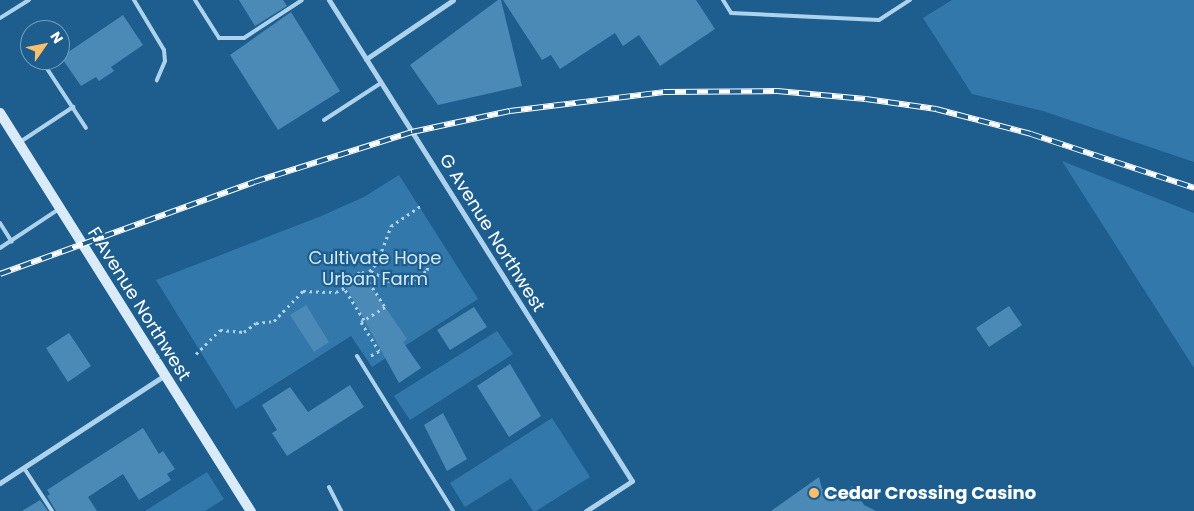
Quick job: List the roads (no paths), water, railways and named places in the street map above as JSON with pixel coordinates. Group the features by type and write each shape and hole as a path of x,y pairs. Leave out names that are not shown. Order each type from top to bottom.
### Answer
{"main road":[{"name":"F Avenue Northwest","path":"0,115 251,511"}],"street":[{"name":"G Avenue Northwest","path":"329,0 632,481 586,511"},
{"path":"366,59 453,0"},
{"path":"0,483 165,376"}],"lane":[{"path":"0,18 29,0"},
{"path":"134,0 164,50 165,61 157,80"},
{"path":"195,0 219,38 244,38 302,0"},
{"path":"722,0 731,13 879,20 910,0"},
{"path":"48,70 86,128"},
{"path":"324,120 381,82"},
{"path":"18,143 73,107"},
{"path":"0,248 12,242 59,209"},
{"path":"0,223 12,242"},
{"path":"356,356 453,511"},
{"path":"24,468 52,511"},
{"path":"329,487 341,511"}],"railway":[{"path":"0,274 254,182 412,132 510,111 664,92 777,91 866,99 936,109 1031,134 1194,188"}],"place":[{"name":"Cedar Crossing Casino","path":"814,493"}],"park label":[{"name":"Cultivate Hope Urban Farm","path":"375,269"}]}
